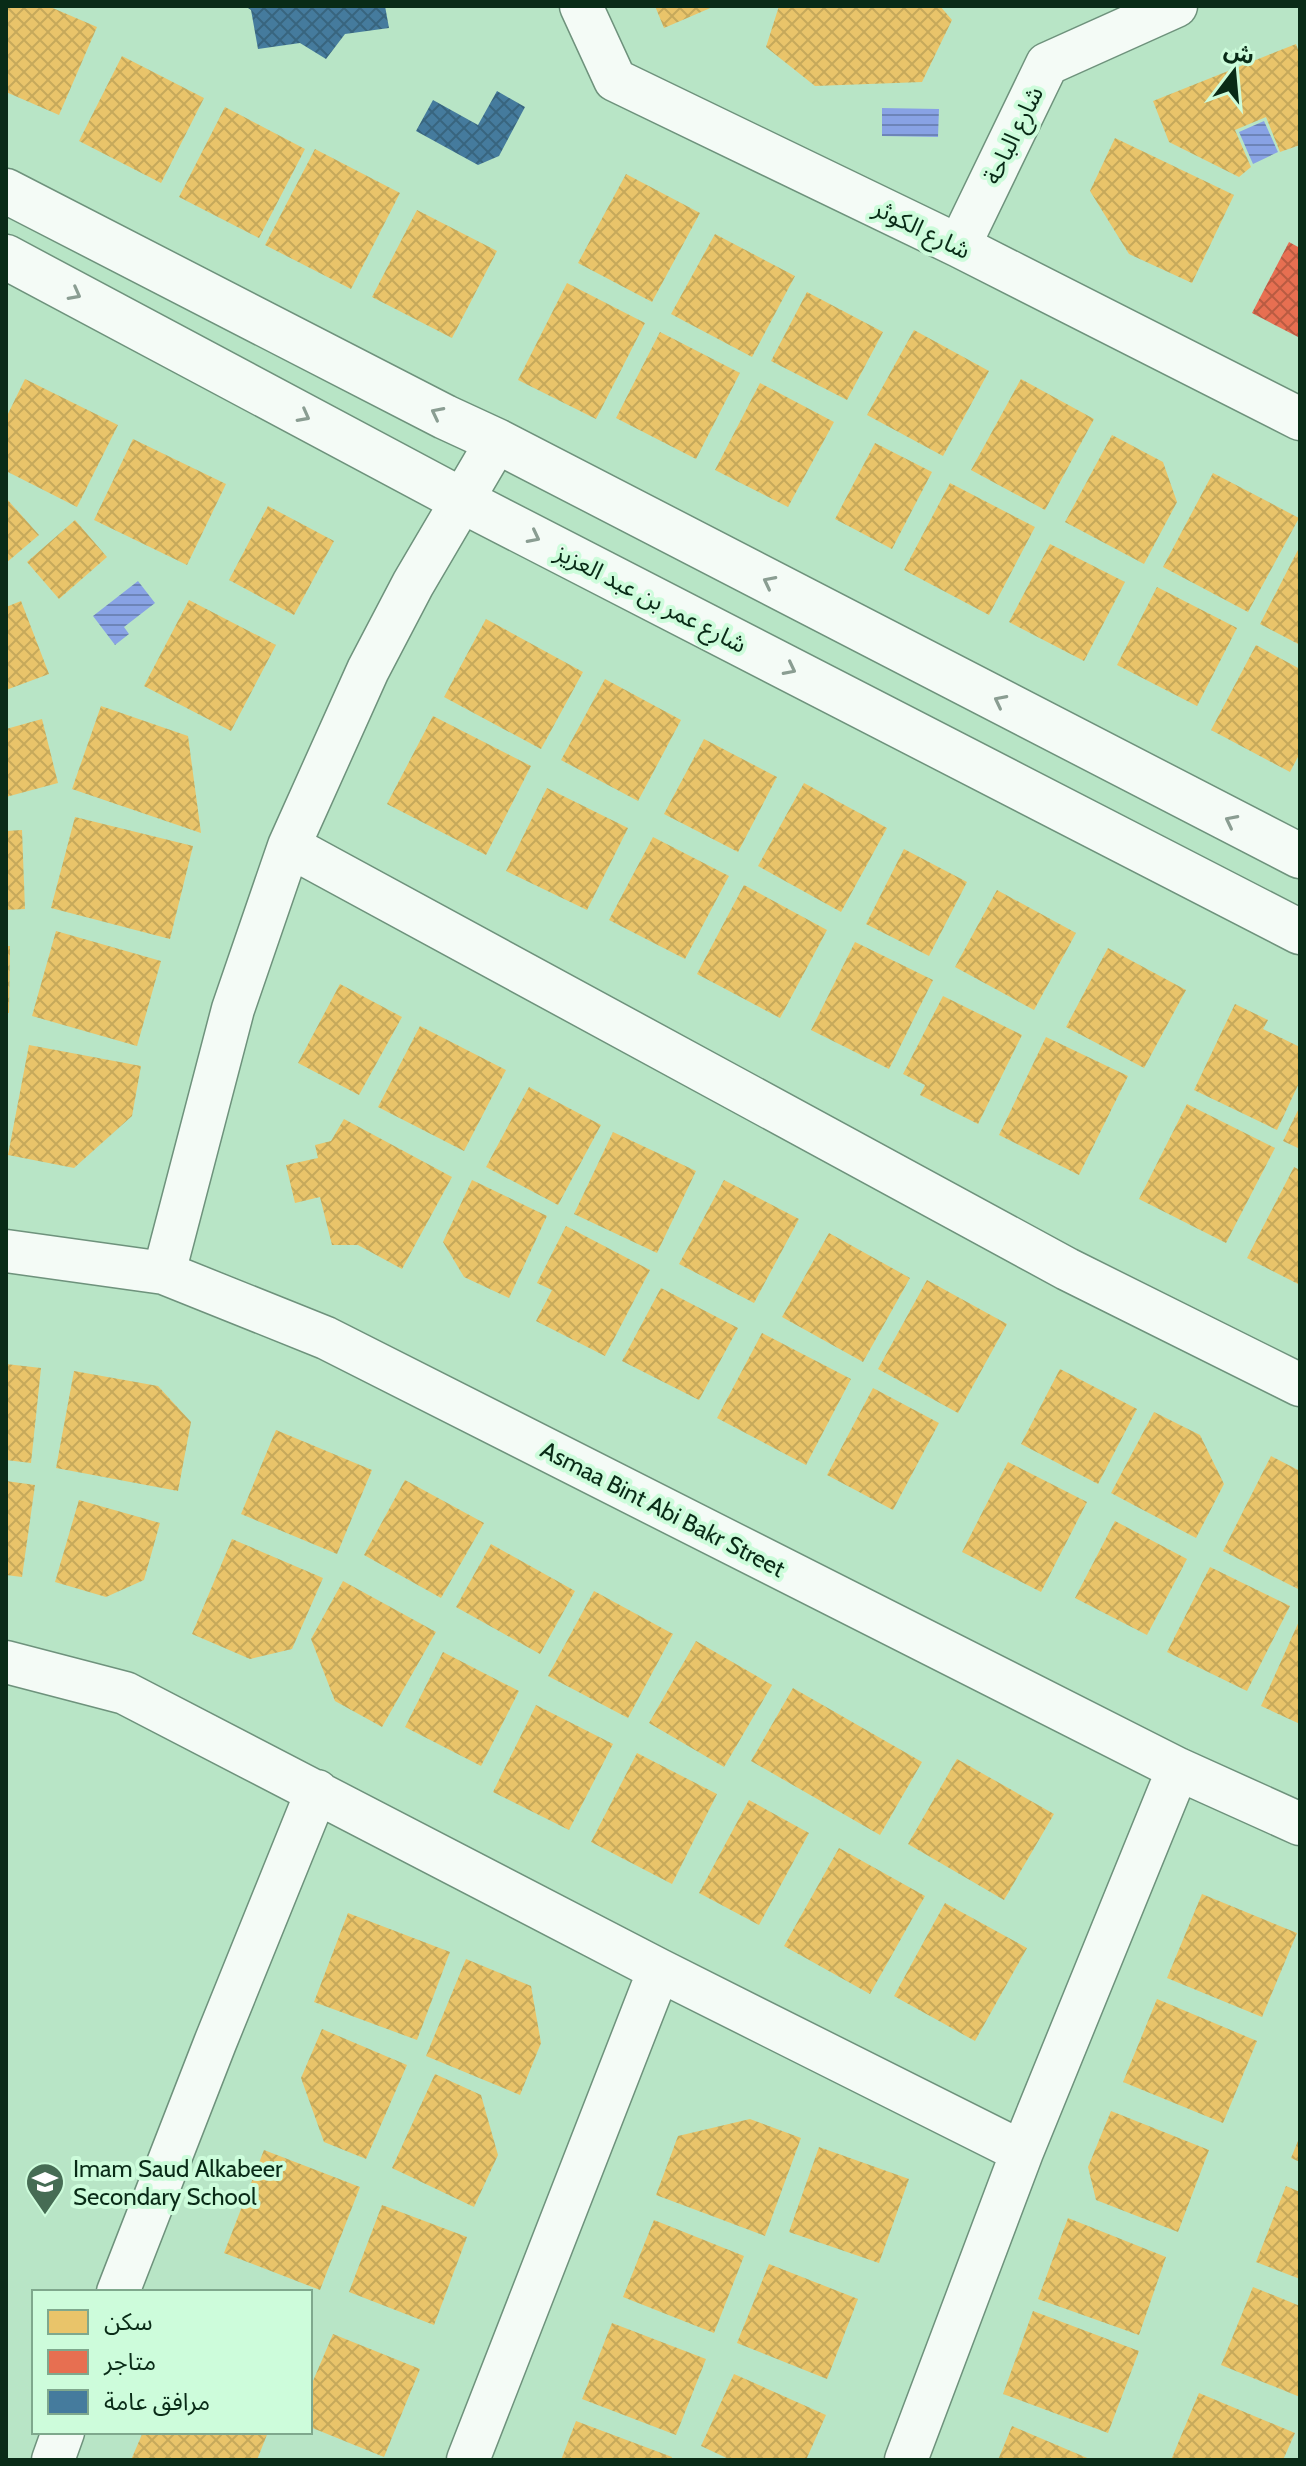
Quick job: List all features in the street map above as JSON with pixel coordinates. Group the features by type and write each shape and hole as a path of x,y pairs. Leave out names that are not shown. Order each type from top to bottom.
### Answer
{"street":[{"name":"شارع الكوثر","path":"581,6 615,80 959,246 1300,419"},
{"name":"شارع الباحة","path":"959,246 1047,64 1176,6"},
{"path":"6,191 1300,856"},
{"name":"شارع عمر بن عبد العزيز","path":"6,257 463,501 1300,932"},
{"path":"164,1273 233,1009 289,846 368,670 413,584 497,441"},
{"path":"289,846 1067,1269 1300,1385"},
{"name":"Asmaa Bint Abi Bakr Street","path":"6,1251 164,1273 326,1338 1178,1769 1300,1824"},
{"path":"6,1662 125,1693 659,1970 1022,2152"},
{"path":"906,2460 1022,2152 1178,1769"},
{"path":"119,2290 317,1791"},
{"path":"468,2460 659,1970"},
{"path":"53,2460 62,2434"}],"water":[{"path":"882,108 939,109 938,137 882,136"},
{"path":"1264,121 1278,152 1253,164 1239,132"},
{"path":"138,581 155,603 124,627 129,634 115,645 93,616"}],"building: سكن":[{"path":"6,6 48,6 97,27 59,115 6,92"},
{"path":"655,6 715,6 664,28"},
{"path":"779,6 940,6 952,20 922,82 815,86 766,47"},
{"path":"1296,44 1300,55 1300,145 1280,152 1266,117 1235,130 1251,167 1239,177 1169,142 1153,101"},
{"path":"122,56 204,98 161,183 79,141"},
{"path":"225,107 305,149 259,238 179,197"},
{"path":"1115,138 1234,195 1192,283 1129,254 1090,191"},
{"path":"315,149 400,193 351,289 265,245"},
{"path":"626,174 700,213 652,302 578,263"},
{"path":"417,210 497,251 452,338 372,297"},
{"path":"715,234 795,276 752,357 671,314"},
{"path":"567,283 645,323 596,419 518,380"},
{"path":"807,292 883,332 847,400 771,361"},
{"path":"914,330 989,371 943,456 867,415"},
{"path":"660,332 740,373 696,459 616,418"},
{"path":"25,379 118,425 77,507 6,471 6,418"},
{"path":"1021,379 1094,419 1045,510 971,470"},
{"path":"760,383 834,422 788,507 715,470"},
{"path":"1112,435 1163,462 1177,502 1144,564 1065,522"},
{"path":"133,439 226,484 187,565 94,520"},
{"path":"875,443 932,472 892,549 835,519"},
{"path":"1213,473 1299,518 1248,612 1163,567"},
{"path":"950,483 1035,527 989,615 904,570"},
{"path":"6,498 39,535 6,563"},
{"path":"268,506 334,541 294,615 229,580"},
{"path":"75,520 107,557 59,599 27,562"},
{"path":"1050,544 1125,582 1084,661 1009,622"},
{"path":"1300,546 1300,645 1260,624"},
{"path":"1157,587 1237,628 1197,706 1117,665"},
{"path":"189,600 276,645 231,731 144,686"},
{"path":"21,601 49,674 6,690 6,607"},
{"path":"486,619 583,672 541,749 444,697"},
{"path":"1256,645 1300,669 1300,753 1290,772 1211,730"},
{"path":"605,679 681,720 638,801 561,760"},
{"path":"101,706 188,736 201,833 72,789"},
{"path":"433,716 531,766 486,855 387,804"},
{"path":"42,719 58,783 6,797 6,729"},
{"path":"704,739 777,777 738,852 664,814"},
{"path":"804,783 887,828 841,912 758,866"},
{"path":"547,788 628,828 587,910 506,871"},
{"path":"75,817 193,846 170,939 51,908"},
{"path":"22,830 25,909 6,910 6,831"},
{"path":"653,837 729,876 685,959 609,920"},
{"path":"904,849 967,882 929,956 866,924"},
{"path":"744,885 827,930 780,1018 697,974"},
{"path":"997,890 1076,933 1034,1010 955,967"},
{"path":"56,931 161,961 137,1046 32,1016"},
{"path":"855,942 933,980 889,1069 811,1030"},
{"path":"6,946 10,946 9,1013 6,1013"},
{"path":"1108,948 1186,990 1144,1068 1066,1027"},
{"path":"340,984 402,1017 359,1095 298,1063"},
{"path":"943,996 1022,1035 978,1124 920,1095 925,1085 903,1074"},
{"path":"1235,1004 1268,1020 1263,1029 1300,1047 1300,1081 1277,1130 1194,1090"},
{"path":"420,1026 506,1070 464,1151 378,1107"},
{"path":"1046,1037 1128,1076 1079,1175 999,1135"},
{"path":"29,1045 141,1066 132,1116 74,1168 8,1155"},
{"path":"529,1087 601,1125 558,1205 486,1167"},
{"path":"1187,1104 1275,1148 1226,1243 1139,1199"},
{"path":"1300,1106 1300,1149 1283,1141"},
{"path":"344,1119 452,1177 402,1269 358,1245 332,1245 320,1197 295,1203 286,1165 318,1158 315,1145 331,1141"},
{"path":"613,1132 696,1171 657,1253 574,1214"},
{"path":"1294,1167 1300,1170 1300,1285 1247,1258"},
{"path":"472,1180 547,1216 509,1298 464,1277 443,1242"},
{"path":"724,1180 799,1219 754,1303 679,1264"},
{"path":"566,1226 650,1270 605,1356 536,1321 552,1290 537,1283"},
{"path":"829,1233 910,1278 863,1362 782,1317"},
{"path":"927,1280 1007,1324 958,1413 878,1369"},
{"path":"661,1288 738,1328 699,1400 622,1361"},
{"path":"762,1333 851,1379 806,1465 717,1418"},
{"path":"6,1364 41,1368 31,1463 6,1460"},
{"path":"1060,1369 1137,1409 1098,1484 1021,1444"},
{"path":"74,1371 158,1386 191,1422 178,1491 56,1468"},
{"path":"873,1388 939,1423 893,1510 827,1475"},
{"path":"1154,1412 1200,1435 1224,1484 1196,1538 1111,1493"},
{"path":"276,1430 372,1470 337,1554 241,1514"},
{"path":"1271,1456 1300,1471 1300,1590 1223,1551"},
{"path":"1008,1462 1087,1502 1041,1592 962,1552"},
{"path":"405,1480 484,1523 441,1598 364,1555"},
{"path":"6,1481 35,1485 22,1577 6,1575"},
{"path":"79,1500 160,1523 144,1580 106,1597 55,1582"},
{"path":"1115,1521 1187,1559 1147,1635 1075,1598"},
{"path":"232,1539 323,1578 292,1649 250,1659 192,1634"},
{"path":"491,1544 575,1591 540,1654 456,1607"},
{"path":"1210,1567 1290,1606 1247,1691 1167,1652"},
{"path":"343,1581 436,1632 382,1727 335,1701 311,1639"},
{"path":"594,1591 673,1634 628,1718 548,1676"},
{"path":"1300,1619 1300,1724 1261,1706"},
{"path":"696,1641 772,1685 724,1767 649,1723"},
{"path":"443,1652 519,1691 481,1766 405,1727"},
{"path":"793,1688 922,1762 880,1835 751,1761"},
{"path":"536,1705 613,1744 569,1830 493,1792"},
{"path":"637,1753 717,1794 672,1884 591,1842"},
{"path":"957,1759 1054,1814 1004,1900 908,1844"},
{"path":"749,1800 809,1833 759,1925 699,1893"},
{"path":"839,1848 925,1896 870,1994 784,1946"},
{"path":"1202,1894 1297,1933 1262,2017 1167,1978"},
{"path":"945,1903 1027,1948 975,2041 894,1996"},
{"path":"348,1913 450,1952 417,2040 314,2002"},
{"path":"466,1959 531,1986 541,2043 520,2095 426,2056"},
{"path":"1157,1999 1257,2041 1223,2123 1123,2082"},
{"path":"322,2029 407,2065 366,2159 324,2142 301,2078"},
{"path":"435,2074 481,2095 498,2155 474,2207 392,2168"},
{"path":"1111,2111 1209,2150 1178,2232 1096,2200 1088,2167"},
{"path":"750,2119 801,2138 765,2236 656,2195 678,2136"},
{"path":"1300,2136 1300,2162 1291,2158"},
{"path":"819,2147 909,2179 879,2263 789,2232"},
{"path":"264,2150 360,2187 320,2290 224,2253"},
{"path":"1286,2186 1300,2192 1300,2279 1256,2262"},
{"path":"382,2205 467,2237 434,2325 349,2292"},
{"path":"1068,2218 1166,2257 1139,2335 1038,2299"},
{"path":"654,2220 744,2256 714,2333 623,2297"},
{"path":"769,2264 858,2299 827,2379 737,2343"},
{"path":"1253,2287 1300,2306 1300,2397 1221,2365"},
{"path":"1033,2311 1139,2351 1108,2433 1003,2394"},
{"path":"612,2323 706,2359 676,2435 582,2399"},
{"path":"333,2334 420,2369 384,2457 312,2428 312,2383"},
{"path":"734,2374 826,2415 806,2460 731,2460 701,2446"},
{"path":"1199,2393 1295,2433 1283,2460 1171,2460"},
{"path":"576,2421 672,2457 671,2460 561,2460"},
{"path":"1012,2426 1092,2460 998,2460"},
{"path":"142,2434 267,2434 257,2460 131,2460"}],"building: متاجر":[{"path":"1289,242 1300,248 1300,338 1252,313"}],"building: مرافق عامة":[{"path":"245,6 385,6 389,28 345,34 326,59 300,43 258,49 251,10"},
{"path":"497,91 525,107 499,156 478,165 416,131 433,100 478,125"}],"place":[{"name":"Imam Saud Alkabeer Secondary School","path":"45,2216"}]}
